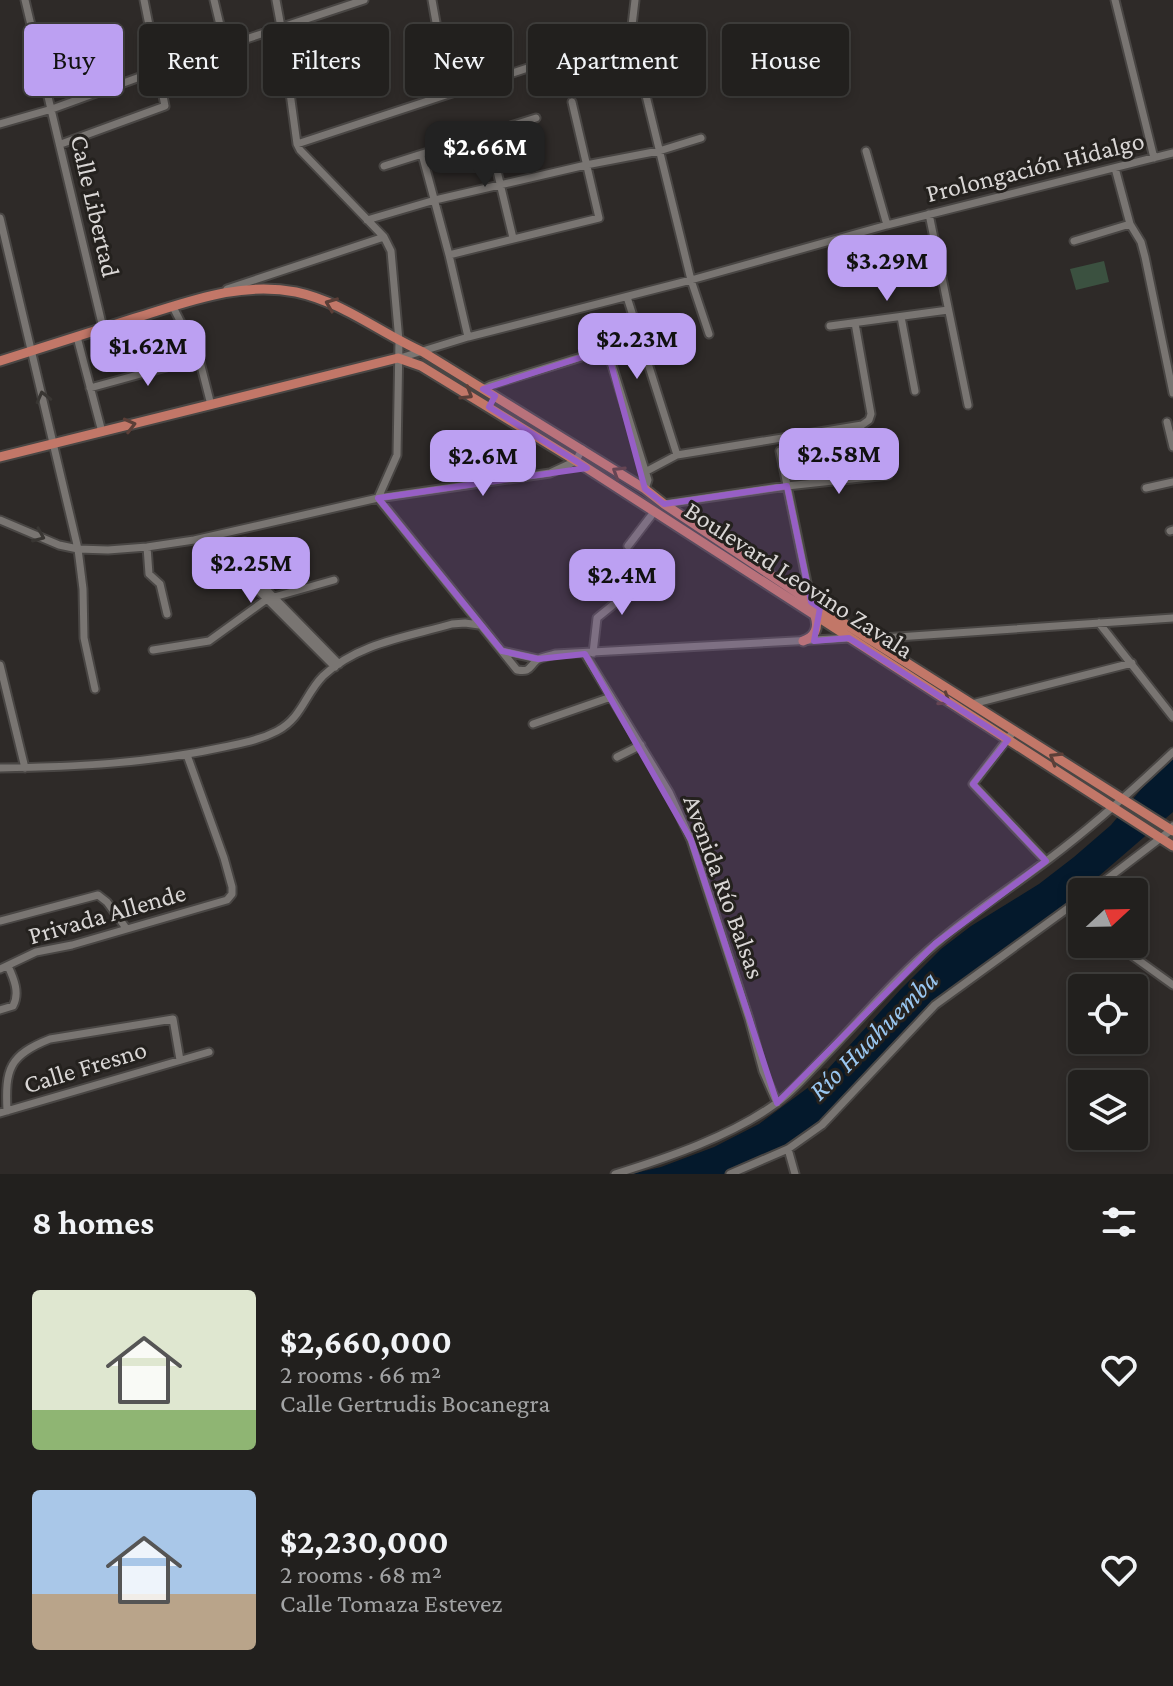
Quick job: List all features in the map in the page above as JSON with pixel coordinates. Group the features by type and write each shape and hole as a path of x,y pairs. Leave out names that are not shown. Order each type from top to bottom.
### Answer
{"main road":[{"name":"Boulevard Leovino Zavala","path":"0,361 210,295 263,289 297,293 340,307 423,352 645,489 815,609 849,638 1011,736 1118,805 1173,846"},
{"name":"Boulevard Leovino Zavala","path":"398,358 421,366 654,512 870,639 972,704 1011,736"},
{"path":"0,457 398,358"},
{"path":"489,407 495,396"},
{"path":"803,641 815,634 815,609"},
{"name":"Boulevard Leovino Zavala","path":"1118,805 1170,828"}],"street":[{"name":"Calle Libertad","path":"25,0 103,328"},
{"path":"144,0 149,24"},
{"path":"214,0 220,24"},
{"path":"276,0 280,24"},
{"path":"290,24 364,0"},
{"path":"432,0 436,24"},
{"path":"632,24 635,0"},
{"path":"1115,0 1154,158"},
{"path":"0,124 52,109 139,77"},
{"path":"61,144 165,106 163,96"},
{"path":"290,96 300,150 384,237 391,251 399,341 397,455 378,498"},
{"path":"297,144 442,96"},
{"path":"646,96 691,280 709,334"},
{"path":"449,255 599,218 572,102"},
{"path":"384,166 536,118"},
{"path":"488,133 513,238"},
{"path":"367,220 435,200 659,151 701,138"},
{"path":"866,151 887,225"},
{"name":"Prolongación Hidalgo","path":"398,358 887,225 1173,153"},
{"path":"422,154 468,337"},
{"path":"1115,168 1130,224 1141,242 1145,257 1173,393"},
{"path":"929,214 968,405"},
{"path":"0,218 3,244 78,549 84,638 95,689"},
{"path":"1074,241 1130,224"},
{"path":"210,295 384,237"},
{"path":"627,297 677,455"},
{"path":"173,307 199,358 211,405"},
{"path":"830,326 948,310"},
{"path":"901,317 915,391"},
{"path":"645,472 677,455 862,425 871,414 855,323"},
{"path":"77,337 102,432"},
{"path":"483,389 607,349 648,480 645,489"},
{"path":"90,388 199,358"},
{"path":"1167,422 1173,447"},
{"path":"0,520 59,545 78,549 147,547 194,540 378,498 550,473 576,461 582,449"},
{"path":"780,451 815,609"},
{"path":"664,504 888,475"},
{"path":"1146,488 1173,482"},
{"path":"378,498 517,670 532,668 538,659"},
{"path":"628,546 654,512"},
{"path":"271,598 247,579 239,543 245,542 253,576 337,666"},
{"path":"147,547 149,574 160,584 167,614"},
{"path":"589,654 597,618 646,578"},
{"path":"153,650 209,641 271,598 334,580"},
{"path":"502,651 538,659 555,654 870,639 1173,618"},
{"path":"1099,623 1173,717"},
{"path":"0,768 99,765 187,755 257,739 293,720 321,678 364,649 452,624 480,625"},
{"name":"Avenida Río Balsas","path":"589,654 611,697 669,792 691,840 763,1071 777,1103"},
{"path":"972,704 1132,663"},
{"path":"0,665 25,768"},
{"path":"533,724 611,697"},
{"path":"1011,736 973,784 1046,861"},
{"path":"617,757 641,745"},
{"path":"615,1174 738,1127 777,1103 935,944 1118,805 1173,752"},
{"name":"Privada Allende","path":"4,968 36,952 72,945 227,900 232,894 232,887 187,755"},
{"path":"1107,878 1170,828"},
{"path":"0,921 98,895 126,928"},
{"path":"730,1174 788,1149 822,1125 935,1005 1068,909"},
{"path":"1135,958 1173,985"},
{"path":"0,1010 13,1006 18,998 14,978 4,968"},
{"path":"3,1112 8,1073 17,1056 33,1045 50,1039 173,1019 180,1060"},
{"name":"Calle Fresno","path":"3,1112 209,1052"},
{"path":"788,1149 795,1174"}],"highlighted area":[{"path":"607,349 645,489 664,504 787,486 811,602 820,608 814,641 849,638 1008,740 973,784 1046,861 935,944 777,1103 691,840 585,654 538,659 502,651 378,498 587,468 489,407 495,396 483,389"}],"green space":[{"path":"1104,261 1109,282 1076,290 1070,269"},
{"path":"423,363 479,395 1173,837 1173,840"}],"water":[{"name":"Río Huahuemba","path":"1173,756 1173,812 1097,878 1068,878 1068,903 978,968 934,1005 821,1123 788,1147 727,1174 631,1174 661,1167 714,1147 759,1124 817,1081 941,949 1074,857 1111,825"}]}
